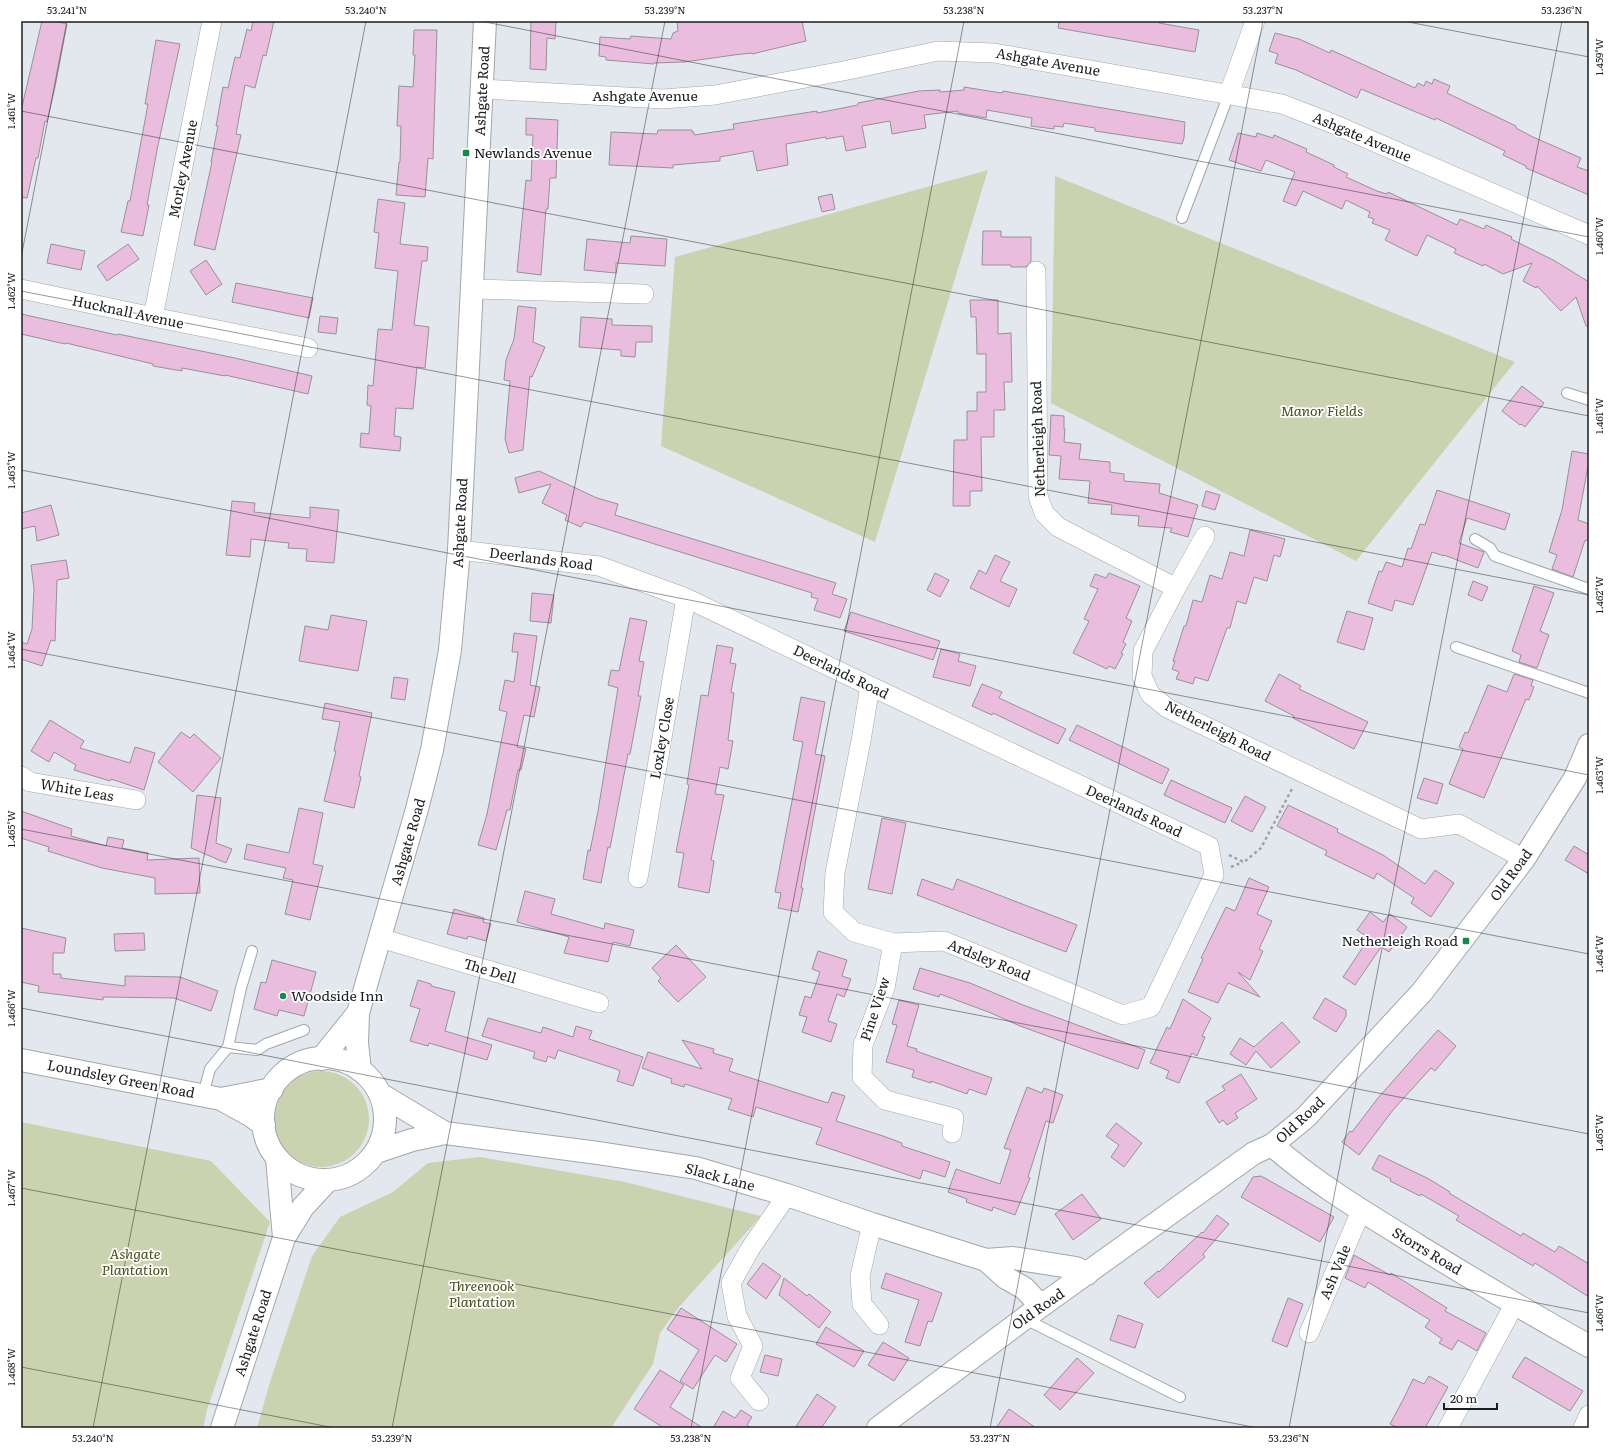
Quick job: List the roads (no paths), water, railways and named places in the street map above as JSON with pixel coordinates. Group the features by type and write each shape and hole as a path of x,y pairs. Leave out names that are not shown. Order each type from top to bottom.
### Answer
{"main road":[{"name":"Ashgate Road","path":"360,1070 357,1043 358,1013 417,809 432,750 450,650 459,550 485,21"},
{"name":"Old Road","path":"878,1428 1023,1318 1087,1274 1254,1153 1272,1145 1306,1117 1422,992 1524,859 1575,778 1589,745"},
{"name":"Ashgate Road","path":"321,1058 358,1013"},
{"path":"321,1058 335,1059 348,1063 360,1070 372,1081 380,1094 384,1108 385,1123 382,1138 376,1152 367,1163 355,1172 342,1178 328,1180 309,1178 292,1171 277,1158 266,1137 264,1125 265,1106 272,1089 281,1077 293,1067 307,1061 321,1058"},
{"name":"Loundsley Green Road","path":"21,1060 212,1097 250,1115 264,1125"},
{"name":"Loundsley Green Road","path":"212,1097 272,1089"},
{"name":"Slack Lane","path":"380,1094 445,1133"},
{"name":"Slack Lane","path":"376,1152 412,1140 445,1133 598,1153 696,1168 787,1195 986,1260 1013,1258 1076,1268 1087,1274"},
{"name":"Storrs Road","path":"1272,1145 1304,1171 1361,1211 1514,1304 1589,1346"},
{"name":"Ashgate Road","path":"277,1158 284,1238"},
{"name":"Ashgate Road","path":"222,1428 284,1238 303,1207 328,1180"},
{"name":"Slack Lane","path":"986,1260 1006,1278 1024,1288 1041,1306"}],"street":[{"name":"Morley Avenue","path":"153,317 212,21"},
{"path":"1229,94 1255,21"},
{"name":"Ashgate Avenue","path":"482,89 663,99 715,95 843,71 938,51 994,53 1282,104 1331,123 1589,235"},
{"name":"Netherleigh Road","path":"1036,271 1028,310 1038,496 1044,513 1058,527 1176,588"},
{"name":"Hucknall Avenue","path":"21,289 308,348"},
{"path":"472,289 644,294"},
{"name":"Netherleigh Road","path":"1205,536 1143,651 1142,676 1150,694 1167,708 1421,829 1459,824 1524,859"},
{"name":"Deerlands Road","path":"459,550 599,566 686,598 1209,846"},
{"name":"Loxley Close","path":"638,878 686,598"},
{"name":"Ardsley Road","path":"870,686 861,741 834,873 833,912 854,932 893,943 944,941 1124,1015 1151,1007 1214,875 1209,846"},
{"name":"White Leas","path":"21,776 30,782 136,800"},
{"name":"The Dell","path":"380,938 599,1003"},
{"name":"Pine View","path":"893,943 885,988 863,1045 862,1077 885,1100 954,1118 952,1133"},
{"path":"759,1401 740,1378 753,1346 738,1316 731,1284 750,1249 787,1195"},
{"name":"Ash Vale","path":"1309,1333 1361,1211"},
{"path":"872,1224 860,1276 862,1304 879,1325"},
{"path":"1448,1428 1514,1304"},
{"path":"1582,1428 1589,1415"}],"lane":[{"path":"1182,218 1229,94"},
{"path":"1567,393 1589,400"},
{"path":"1475,539 1490,548 1495,556 1589,589"},
{"path":"1456,647 1589,693"},
{"path":"212,1097 210,1069 228,1047 252,951"},
{"path":"228,1047 257,1050 266,1044 304,1030"},
{"path":"1023,1318 1180,1397"}],"place":[{"name":"Newlands Avenue","path":"466,153"},
{"name":"Netherleigh Road","path":"1466,941"},
{"name":"Woodside Inn","path":"283,996"}],"park label":[{"name":"Manor Fields","path":"1322,411"},
{"name":"Ashgate Plantation","path":"135,1262"},
{"name":"Threenook Plantation","path":"482,1294"}]}
